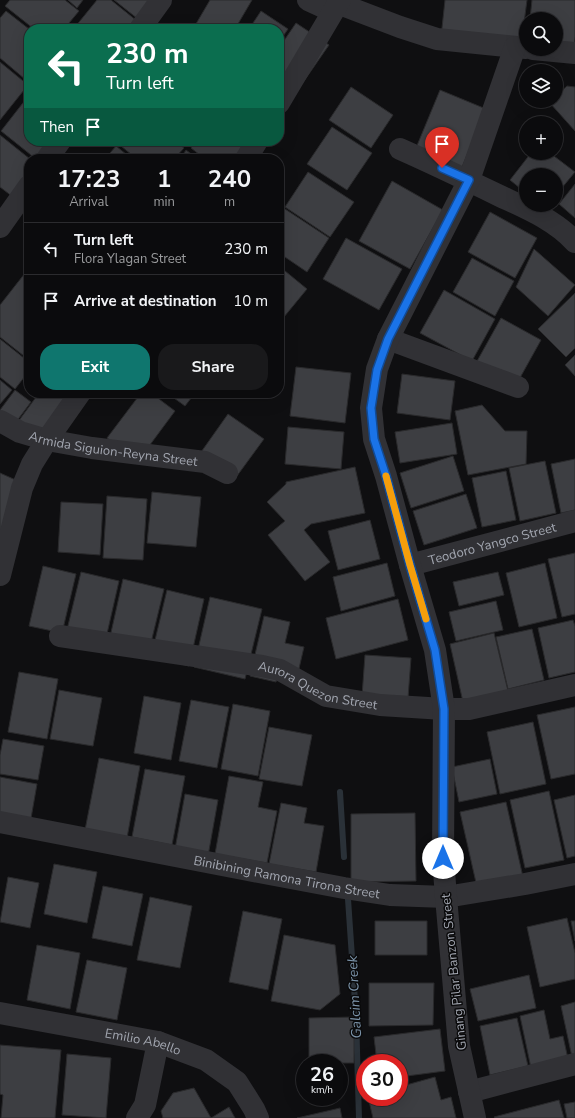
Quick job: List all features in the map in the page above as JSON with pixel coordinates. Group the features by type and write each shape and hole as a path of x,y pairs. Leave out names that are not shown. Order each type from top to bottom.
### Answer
{"street":[{"path":"144,24 161,0"},
{"path":"308,0 336,5 437,39 519,47"},
{"path":"284,95 323,30 336,5"},
{"path":"563,52 575,53"},
{"name":"Ginang Pilar Banzon Street","path":"475,1118 459,1046 443,858 444,709 435,650 386,476 374,439 371,408 377,370 388,339 469,180 522,56"},
{"path":"400,149 469,180 544,217 571,237 575,242"},
{"path":"0,228 24,193"},
{"path":"388,339 518,387"},
{"path":"0,575 22,488 32,464 76,398"},
{"name":"Armida Siguion-Reyna Street","path":"0,421 20,432 47,440 92,448 205,462 227,473"},
{"name":"Teodoro Yangco Street","path":"410,565 575,521"},
{"name":"Aurora Quezon Street","path":"60,636 262,666 280,670 326,696 380,705 469,709 575,685"},
{"name":"Binibining Ramona Tirona Street","path":"0,822 344,888 390,895 446,897 575,874"},
{"name":"Emilio Abello","path":"0,1013 158,1042 206,1060 237,1082 254,1108 258,1118"},
{"path":"138,1118 145,1104 158,1042"},
{"path":"469,1092 575,1064"}],"building":[{"path":"10,0 65,0 79,11 68,24 28,24 5,6"},
{"path":"68,0 83,0 77,8"},
{"path":"97,0 111,0 141,24 77,24"},
{"path":"114,0 162,0 143,23"},
{"path":"210,0 252,0 238,24 196,24"},
{"path":"445,0 527,0 525,12 519,12 519,46 441,37"},
{"path":"532,0 575,0 574,46 563,45 563,12 531,12"},
{"path":"6,11 24,25 24,78 0,58 0,18"},
{"path":"261,11 280,24 252,24"},
{"path":"296,23 329,45 288,104 284,101 284,41"},
{"path":"284,26 288,29 284,35"},
{"path":"0,62 24,82 24,90 0,120"},
{"path":"567,86 575,87 575,131 554,108 563,108 563,90"},
{"path":"351,87 393,115 371,148 329,120"},
{"path":"440,90 486,109 462,167 416,148"},
{"path":"24,102 24,146 49,146 42,154 30,154 1,131"},
{"path":"332,127 372,153 347,190 307,164"},
{"path":"0,135 24,154 24,183 13,197 0,187"},
{"path":"116,146 126,154 109,154"},
{"path":"121,146 181,146 184,148 179,154 131,154"},
{"path":"192,146 247,146 249,154 199,154 191,148"},
{"path":"186,150 191,154 183,154"},
{"path":"526,160 559,160 575,172 563,187 563,168 519,168"},
{"path":"519,168 519,187 510,180"},
{"path":"308,172 354,202 330,237 285,207"},
{"path":"392,181 443,210 410,269 359,241"},
{"path":"575,184 575,218 563,208 563,199"},
{"path":"284,208 329,238 307,272 284,256"},
{"path":"490,212 537,238 515,278 468,252"},
{"path":"346,238 402,269 379,310 323,279"},
{"path":"534,249 575,285 548,316 516,287"},
{"path":"472,258 514,281 495,316 453,292"},
{"path":"284,270 307,289 284,317"},
{"path":"24,274 24,356 0,337 0,305"},
{"path":"444,290 495,319 472,361 420,333"},
{"path":"575,293 575,348 566,357 538,329"},
{"path":"501,318 541,340 516,385 476,363"},
{"path":"0,339 24,358 24,377 15,389 0,377"},
{"path":"575,355 575,376 565,365"},
{"path":"296,367 351,373 345,423 290,416"},
{"path":"402,374 455,381 450,420 397,413"},
{"path":"0,380 12,390 0,404"},
{"path":"15,390 31,402 10,430 0,422 0,410"},
{"path":"35,398 69,398 81,407 45,454 12,430"},
{"path":"137,398 158,398 175,411 138,461 107,438"},
{"path":"174,398 191,398 185,406"},
{"path":"482,405 505,431 527,431 526,464 468,475 455,411"},
{"path":"228,414 264,439 234,480 199,455"},
{"path":"452,423 457,454 400,463 395,432"},
{"path":"288,427 344,432 341,469 285,464"},
{"path":"453,456 464,491 411,508 400,473"},
{"path":"575,459 575,510 561,513 551,464"},
{"path":"545,461 556,513 520,521 509,468"},
{"path":"355,467 365,513 311,524 304,530 330,562 305,581 268,535 285,521 267,502 286,484 286,482"},
{"path":"506,471 516,520 482,527 472,478"},
{"path":"0,473 27,485 0,542"},
{"path":"152,492 201,497 196,547 147,543"},
{"path":"466,494 477,528 424,545 413,511"},
{"path":"107,496 147,499 143,560 103,558"},
{"path":"61,502 103,504 100,555 58,552"},
{"path":"370,520 380,559 338,570 328,531"},
{"path":"575,553 575,614 562,617 548,559"},
{"path":"387,563 395,596 341,611 333,577"},
{"path":"545,563 557,618 519,627 506,573"},
{"path":"43,566 76,574 62,633 29,626"},
{"path":"81,572 119,581 104,647 65,638"},
{"path":"498,572 504,595 459,606 453,582"},
{"path":"123,579 164,589 148,655 108,646"},
{"path":"167,590 204,599 189,666 151,657"},
{"path":"210,597 262,609 245,679 194,667"},
{"path":"398,599 408,640 336,659 326,618"},
{"path":"496,601 503,630 456,641 449,612"},
{"path":"264,616 290,622 285,643 304,647 297,677 278,673 276,682 250,676"},
{"path":"573,620 575,626 575,672 549,678 538,628"},
{"path":"532,629 544,680 508,689 496,637"},
{"path":"494,633 508,691 463,702 450,644"},
{"path":"365,655 411,658 408,698 362,696"},
{"path":"19,672 58,679 47,739 8,732"},
{"path":"59,690 102,698 93,746 50,739"},
{"path":"144,696 181,703 171,760 134,753"},
{"path":"191,700 229,707 217,768 179,761"},
{"path":"233,704 270,711 258,776 221,769"},
{"path":"575,707 575,774 551,779 537,715"},
{"path":"533,722 546,784 500,794 487,732"},
{"path":"269,727 312,735 302,786 259,779"},
{"path":"3,739 44,746 38,780 0,774 0,755"},
{"path":"99,758 140,766 127,838 85,830"},
{"path":"490,759 497,794 459,802 452,767"},
{"path":"145,769 185,776 172,845 132,837"},
{"path":"229,776 263,782 258,807 277,811 267,863 215,854"},
{"path":"0,777 37,784 30,824 0,818"},
{"path":"549,791 564,860 525,868 510,800"},
{"path":"185,794 218,800 208,856 175,849"},
{"path":"575,795 575,856 567,858 554,800"},
{"path":"506,802 523,877 477,887 460,812"},
{"path":"281,803 307,808 304,823 324,826 316,872 269,864"},
{"path":"415,813 416,881 351,882 351,814"},
{"path":"54,864 97,872 87,923 44,914"},
{"path":"8,877 39,883 30,928 0,922"},
{"path":"103,886 143,894 132,946 92,938"},
{"path":"150,897 192,906 180,968 137,960"},
{"path":"243,911 282,919 268,990 229,982"},
{"path":"567,918 575,953 575,979 540,987 527,927"},
{"path":"375,921 427,921 427,955 375,955"},
{"path":"571,921 575,921 575,941"},
{"path":"284,935 335,945 340,994 320,1010 271,1001"},
{"path":"37,945 80,953 70,1009 27,1000"},
{"path":"87,960 127,968 117,1020 76,1012"},
{"path":"529,975 536,1008 478,1021 470,989"},
{"path":"369,983 434,983 433,1025 369,1026"},
{"path":"575,1002 575,1056 572,1057 561,1006"},
{"path":"544,1010 550,1039 563,1036 568,1059 531,1068 520,1016"},
{"path":"354,1017 354,1063 348,1063 348,1054 309,1054 309,1018"},
{"path":"517,1018 528,1066 490,1075 480,1026"},
{"path":"440,1029 445,1071 408,1076 408,1054 376,1054 374,1037"},
{"path":"0,1045 61,1050 55,1118 1,1118 3,1095 0,1094"},
{"path":"67,1054 111,1058 106,1118 62,1115"},
{"path":"435,1077 441,1100 451,1097 456,1118 373,1118 370,1106 408,1106 408,1084"},
{"path":"194,1088 211,1118 163,1118 161,1111 173,1093"},
{"path":"559,1100 564,1118 494,1117"},
{"path":"575,1102 575,1118 567,1118 564,1104"},
{"path":"229,1107 235,1118 211,1118"},
{"path":"340,1108 342,1118 297,1118"}],"waterway":[{"name":"Galcim Creek","path":"340,792 344,857"},
{"name":"Galcim Creek","path":"348,899 356,1016 359,1118"}],"slow traffic":[{"path":"386,476 426,619"}],"route":[{"path":"442,168 469,180 388,339 377,370 371,408 374,439 386,476 435,650 444,709 443,858"}]}
